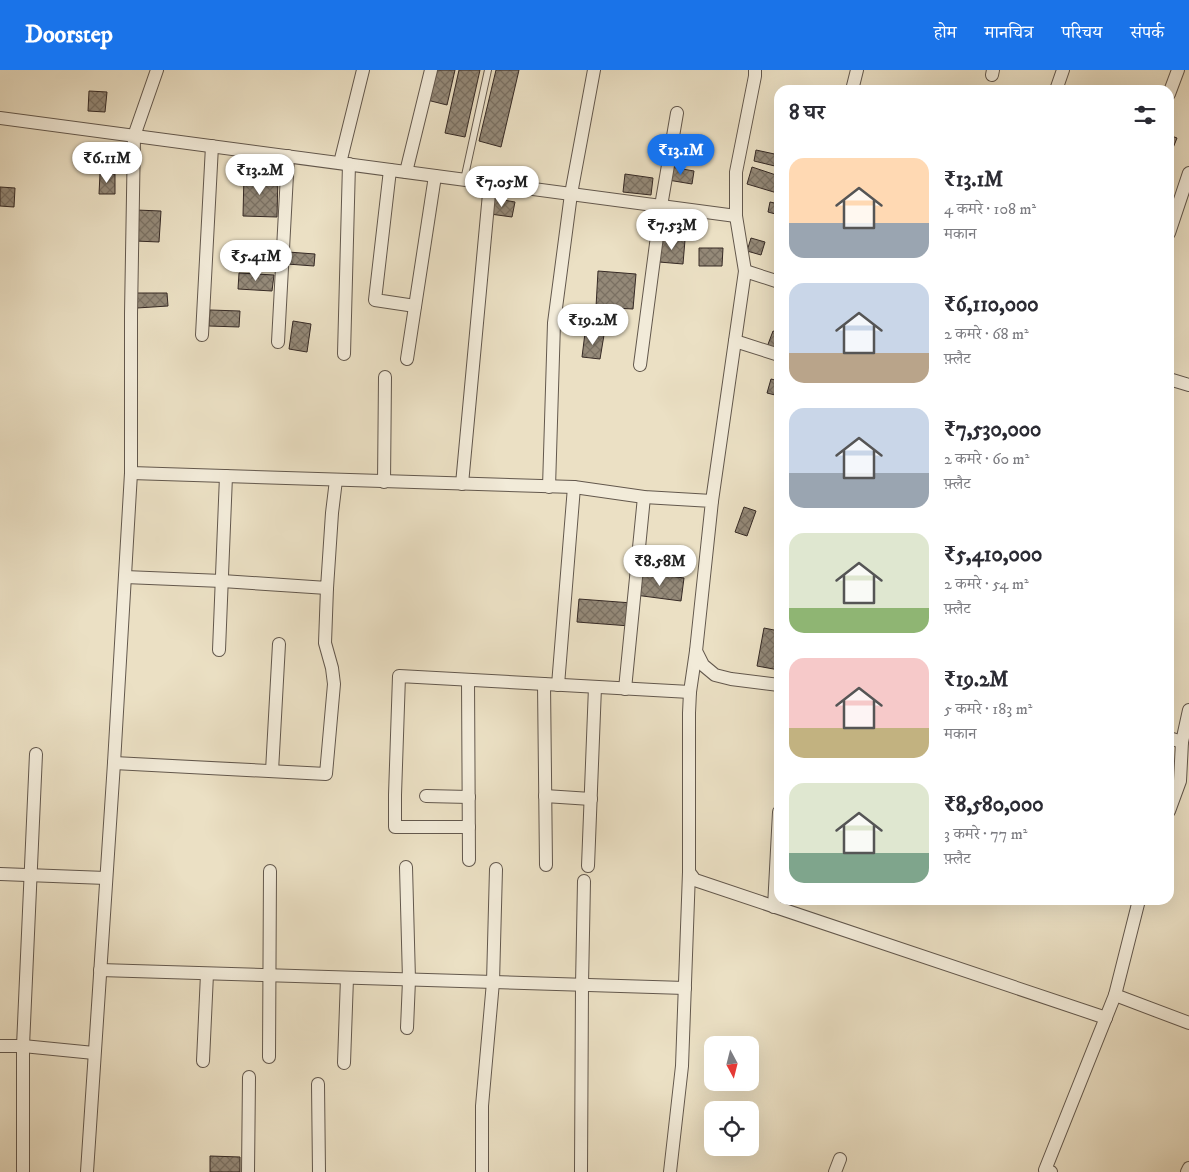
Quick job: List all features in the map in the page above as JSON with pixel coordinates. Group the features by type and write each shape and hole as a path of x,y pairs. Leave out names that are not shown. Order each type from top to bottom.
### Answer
{"street":[{"path":"87,1172 131,473 134,136 157,70"},
{"path":"344,354 345,164 363,70"},
{"path":"406,172 431,70"},
{"path":"549,487 554,322 571,194 594,70"},
{"path":"670,1172 682,1066 689,872 690,692 712,501 745,271 736,216 736,172 755,70"},
{"path":"853,85 857,70"},
{"path":"1058,85 1063,70"},
{"path":"1172,85 1178,70"},
{"path":"640,365 661,206 677,113"},
{"path":"0,118 736,216"},
{"path":"202,335 212,146"},
{"path":"278,342 288,156"},
{"path":"390,170 375,300 415,306"},
{"path":"1174,218 1189,173"},
{"path":"407,359 435,176"},
{"path":"462,484 490,183"},
{"path":"745,271 774,280"},
{"path":"735,341 774,353"},
{"path":"1174,381 1187,385 1189,371"},
{"path":"384,482 385,377"},
{"path":"131,473 574,488 644,497 712,501"},
{"path":"219,650 226,476"},
{"path":"114,763 326,774 334,684 325,643 332,513 336,480"},
{"path":"558,685 574,488"},
{"path":"625,689 644,497"},
{"path":"125,577 327,588"},
{"path":"272,771 279,644"},
{"path":"696,651 703,665 715,675 774,685"},
{"path":"469,827 396,827 395,795 399,676 690,692"},
{"path":"468,680 469,860"},
{"path":"544,684 546,865"},
{"path":"588,866 595,687"},
{"path":"1174,797 1180,781 1182,742 1189,710"},
{"path":"1174,740 1182,742"},
{"path":"23,1172 24,1046 36,754"},
{"path":"426,796 469,797"},
{"path":"545,796 591,798"},
{"path":"406,866 409,980 407,1028"},
{"path":"482,1172 482,1106 493,982 496,869"},
{"path":"269,1057 270,871"},
{"path":"689,872 695,880 1106,1018"},
{"path":"0,874 106,878"},
{"path":"581,1172 584,881"},
{"path":"1046,1171 1115,995 1138,905"},
{"path":"100,970 685,988"},
{"path":"203,1061 207,974"},
{"path":"344,1064 347,978"},
{"path":"1115,995 1189,1023"},
{"path":"0,1046 24,1046 94,1053"},
{"path":"248,1172 249,1077"},
{"path":"318,1084 319,1172"},
{"path":"835,1172 840,1159"},
{"path":"1187,1172 1189,1168"}],"lane":[{"path":"464,180 488,70"}],"building":[{"path":"434,70 455,70 447,105 427,100"},
{"path":"459,70 480,70 465,137 445,133"},
{"path":"496,70 519,70 501,147 479,141"},
{"path":"89,91 107,92 105,112 88,111"},
{"path":"756,150 774,154 774,166 754,161"},
{"path":"671,167 694,171 692,184 668,180"},
{"path":"752,167 774,174 774,192 747,184"},
{"path":"100,174 115,174 115,194 99,194"},
{"path":"244,174 278,175 277,217 243,216"},
{"path":"625,174 653,178 651,195 623,192"},
{"path":"0,187 15,188 14,207 0,206"},
{"path":"492,198 515,202 512,217 490,214"},
{"path":"770,202 774,203 774,214 768,212"},
{"path":"136,210 161,211 159,242 135,241"},
{"path":"661,238 685,240 683,264 659,262"},
{"path":"751,238 765,242 761,255 747,251"},
{"path":"699,248 723,248 722,266 699,266"},
{"path":"288,252 315,254 314,266 287,264"},
{"path":"598,271 636,274 633,309 596,307"},
{"path":"239,273 274,275 272,291 238,289"},
{"path":"137,293 167,293 168,306 137,308"},
{"path":"210,310 240,311 239,327 209,326"},
{"path":"293,321 311,324 307,352 289,349"},
{"path":"773,331 774,331 774,349 767,347"},
{"path":"585,333 604,335 600,359 582,357"},
{"path":"771,379 774,380 774,395 767,393"},
{"path":"744,507 756,511 747,536 735,532"},
{"path":"639,572 684,578 681,601 635,595"},
{"path":"579,599 632,603 630,626 577,622"},
{"path":"764,628 774,630 774,669 757,666"},
{"path":"210,1156 240,1157 240,1172 210,1172"}]}
